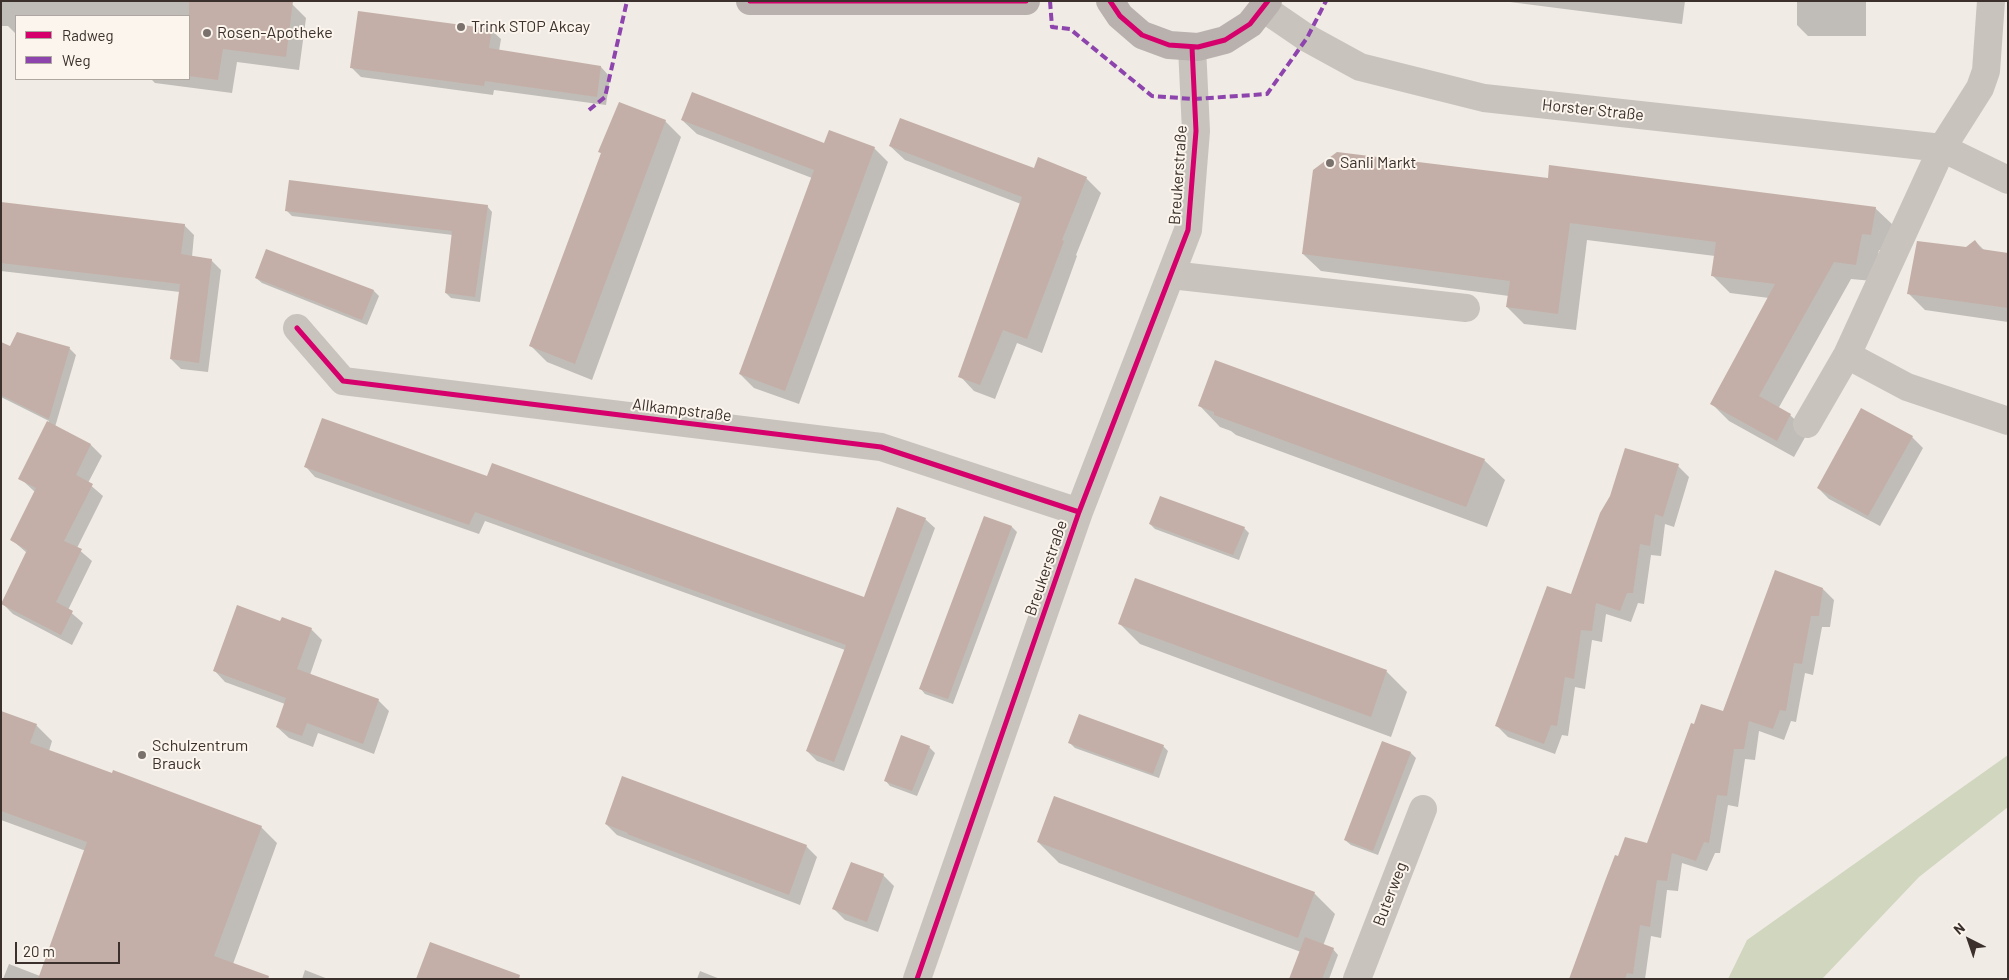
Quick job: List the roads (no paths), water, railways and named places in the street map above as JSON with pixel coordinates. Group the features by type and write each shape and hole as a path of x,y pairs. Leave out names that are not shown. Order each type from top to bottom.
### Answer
{"main road":[{"path":"750,1 1026,1"},
{"path":"1110,1 1120,16 1142,35 1169,45 1198,47 1226,40 1250,24 1266,4"}],"street":[{"path":"1807,424 1847,354 1942,148 1980,88 1986,71 1991,1"},
{"name":"Horster Straße","path":"1266,4 1307,38 1360,67 1484,98 1942,148 2008,180"},
{"name":"Breukerstraße","path":"919,978 1079,512 1188,230 1196,131 1192,46"},
{"path":"1171,275 1466,308"},
{"name":"Allkampstraße","path":"297,328 343,381 881,447 1079,512"},
{"path":"1847,354 1907,386 2008,421"},
{"name":"Buterweg","path":"1357,979 1423,809"}],"place":[{"name":"Trink STOP Akcay","path":"461,27"},
{"name":"Rosen-Apotheke","path":"207,33"},
{"name":"Sanli Markt","path":"1330,163"},
{"name":"Schulzentrum Brauck","path":"142,755"}]}
